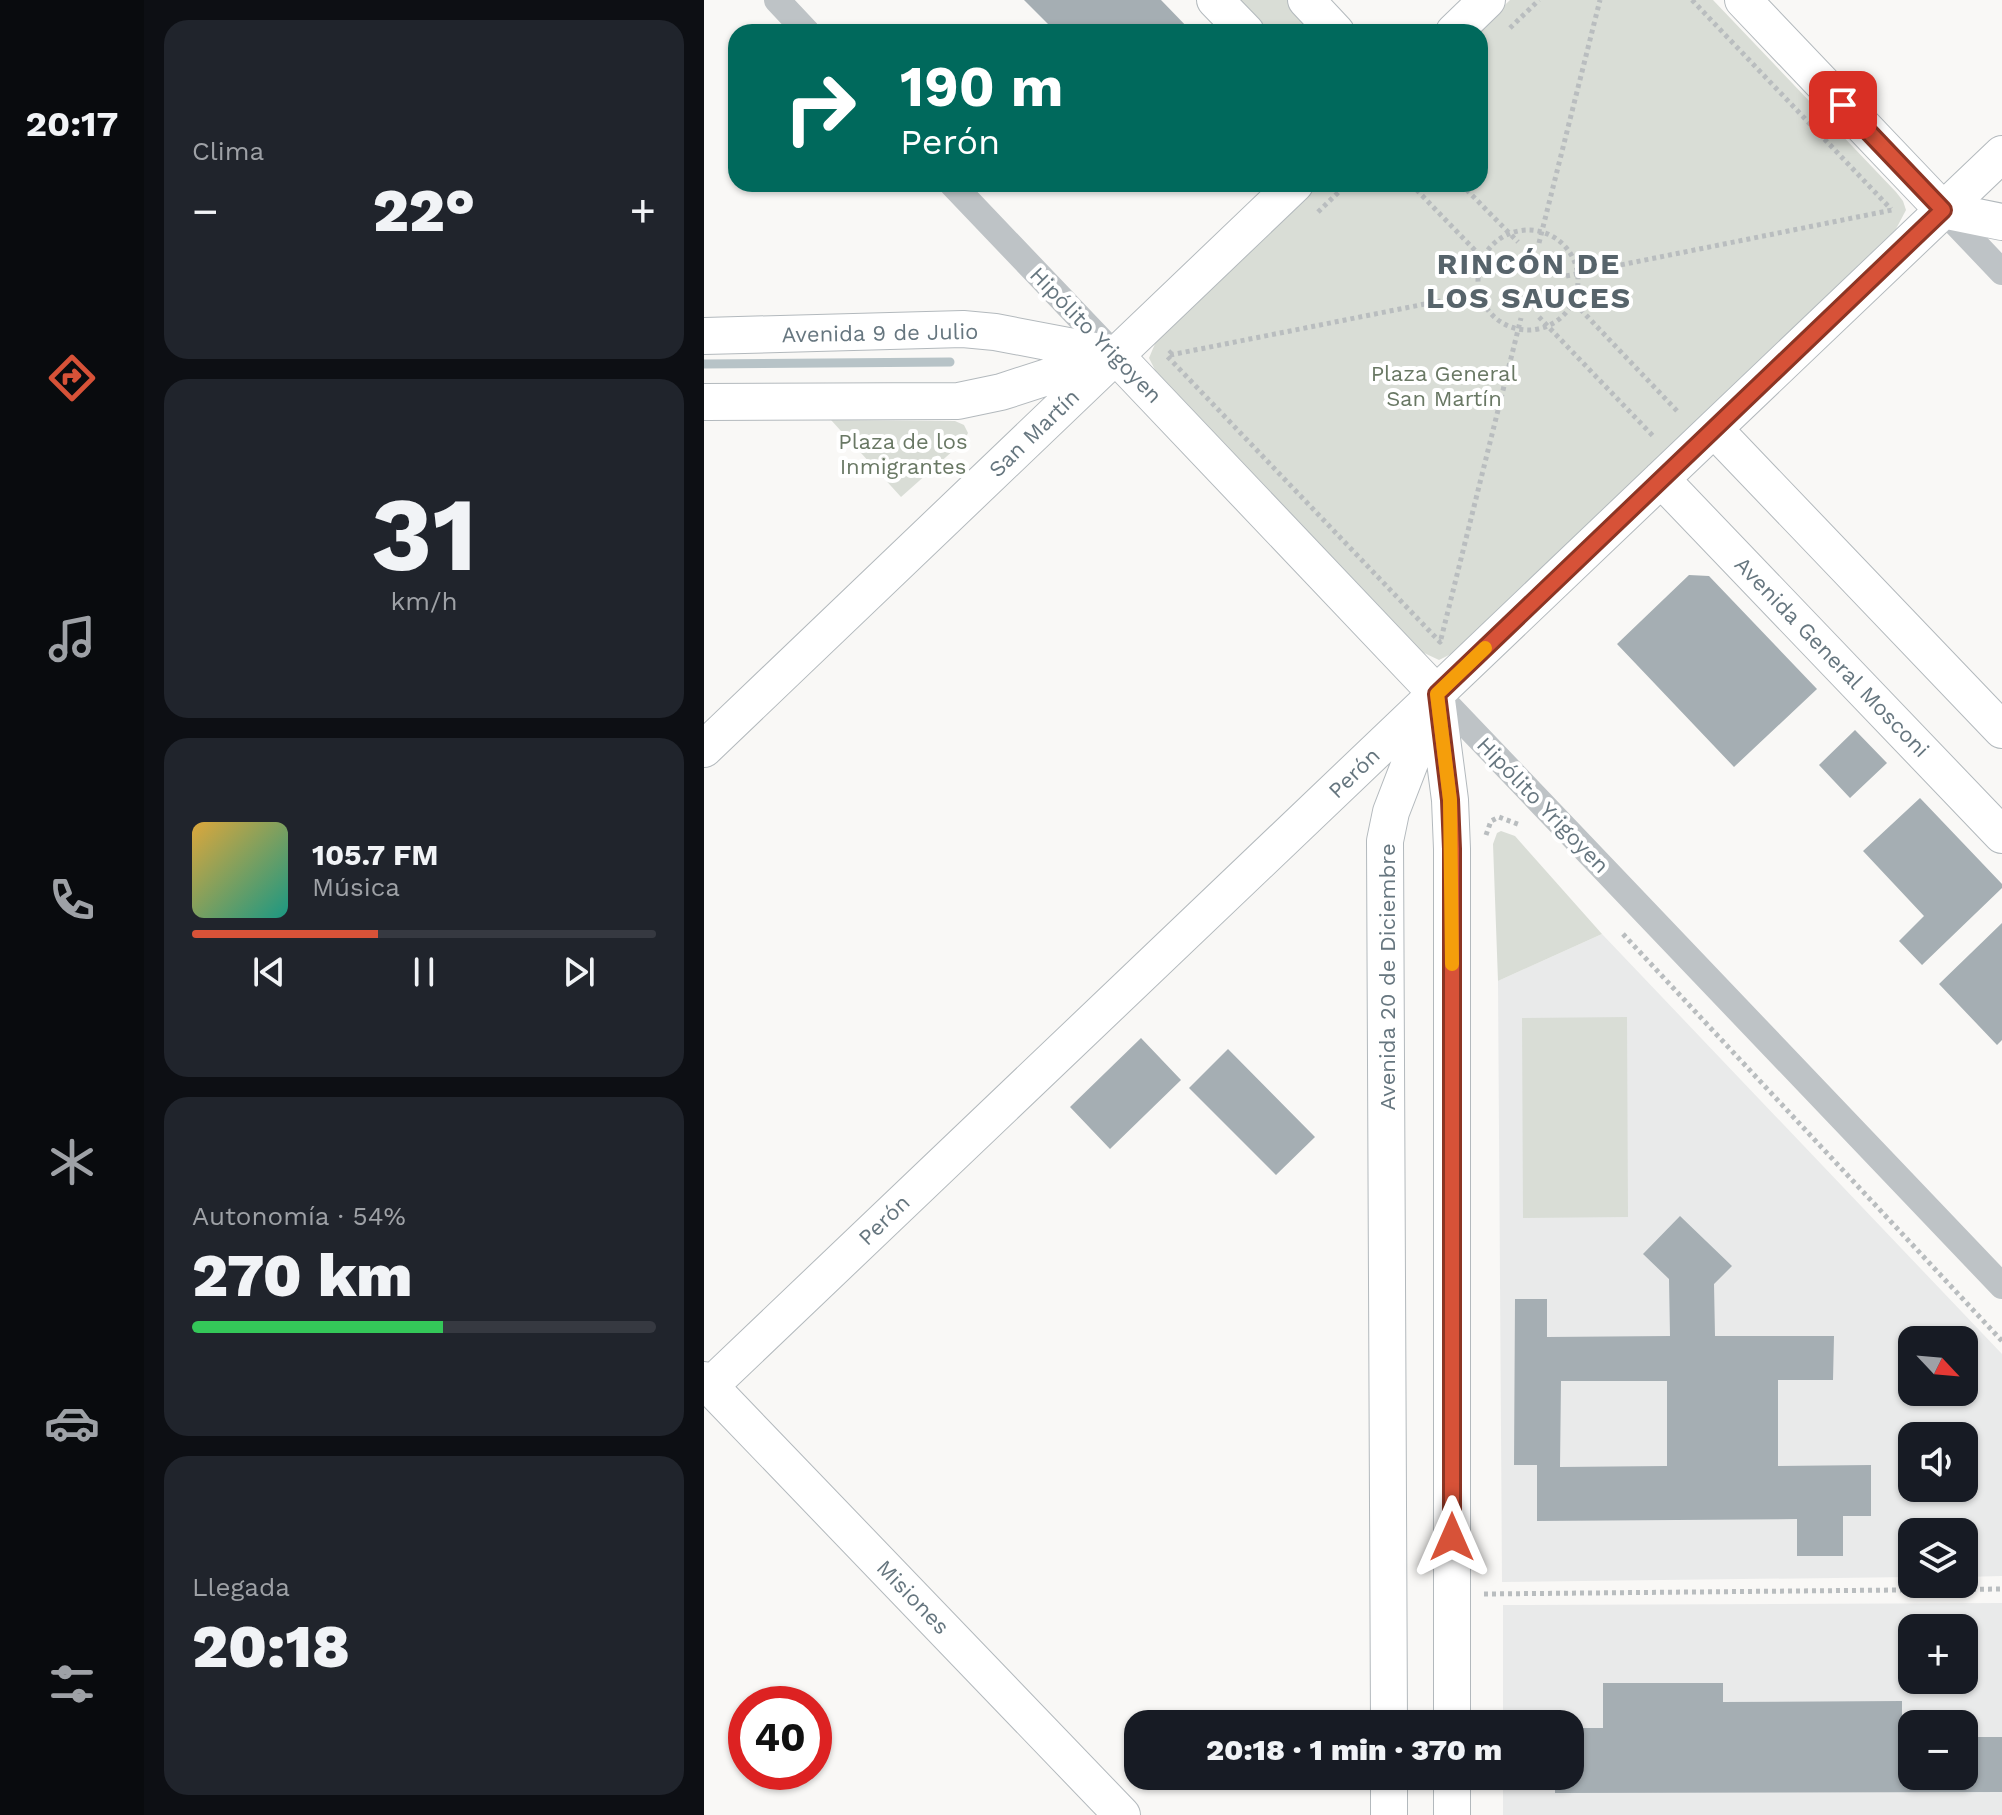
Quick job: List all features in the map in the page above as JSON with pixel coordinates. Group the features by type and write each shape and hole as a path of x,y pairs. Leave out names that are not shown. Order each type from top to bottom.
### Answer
{"street":[{"path":"777,0 800,24"},
{"path":"1215,0 1238,24"},
{"path":"1306,0 1328,24"},
{"path":"1462,24 1487,0"},
{"path":"1743,0 2002,272"},
{"name":"Perón","path":"706,1385 1437,694 2002,154"},
{"path":"1943,210 2002,190"},
{"name":"Hipólito Yrigoyen","path":"960,192 2002,1286"},
{"name":"San Martín","path":"704,749 1287,192"},
{"path":"1943,210 2002,222"},
{"name":"Avenida 9 de Julio","path":"704,336 963,329 995,332 1116,356"},
{"path":"704,402 958,401 1001,392 1116,356"},
{"path":"1714,429 2002,730"},
{"name":"Avenida General Mosconi","path":"1661,479 2002,835"},
{"path":"1437,694 1450,800 1452,849 1452,1710"},
{"name":"Avenida 20 de Diciembre","path":"1389,1710 1385,841 1391,812 1437,694"},
{"name":"Misiones","path":"706,1385 1122,1815"},
{"path":"1389,1790 1389,1815"},
{"path":"1452,1790 1452,1815"}],"path":[{"path":"1539,243 1600,0"},
{"path":"1692,0 1892,210"},
{"path":"1313,216 1338,192"},
{"path":"1419,192 1491,267"},
{"path":"1469,192 1518,242"},
{"path":"1880,221 1892,210"},
{"path":"1566,276 1892,210"},
{"path":"1519,231 1542,232 1553,236 1569,252 1577,273 1577,292 1558,320 1547,326 1518,329 1495,317 1487,307 1480,292 1479,271 1483,259 1498,240 1519,231"},
{"path":"1167,356 1490,291"},
{"path":"1564,292 1679,413"},
{"path":"1539,317 1654,437"},
{"path":"1440,642 1521,318"},
{"path":"1167,356 1178,345"},
{"path":"1167,356 1440,642"},
{"path":"1671,421 1690,402"},
{"path":"1643,448 1662,429"},
{"path":"1440,642 1451,631"},
{"path":"1486,838 1491,821 1499,817 1514,821 1527,831"},
{"path":"1613,923 2002,1341"},
{"path":"1484,1578 1484,1608"},
{"path":"1484,1594 2002,1589"}],"shaded area":[{"path":"1602,934 1975,1326 1898,1326 1898,1406 1978,1406 1978,1329 2002,1354 2002,1576 1978,1577 1978,1518 1898,1518 1898,1577 1502,1582 1498,981"},
{"path":"2002,1603 2002,1815 1503,1815 1503,1790 1584,1790 1584,1710 1503,1710 1503,1605"}],"green space":[{"path":"1235,0 1288,0 1311,24 1258,24"},
{"name":"Plaza General San Martín","path":"1510,0 1713,0 1896,192 1906,210 1896,229 1455,652 1439,660 1422,652 1157,374 1149,358 1157,339 1310,192 1488,192 1488,24 1485,24"},
{"name":"Plaza de los Inmigrantes","path":"831,420 955,421 964,425 968,433 964,441 901,497"},
{"path":"1501,831 1515,836 1602,934 1498,981 1493,844"},
{"path":"1627,1017 1628,1217 1523,1218 1522,1018"}],"building":[{"path":"1024,0 1161,0 1184,24 1048,24"},
{"path":"1689,575 1709,576 1817,689 1734,767 1617,644"},
{"path":"1855,730 1887,763 1850,798 1819,765"},
{"path":"1920,798 2002,884 2002,888 1922,965 1899,941 1924,916 1863,851"},
{"path":"2002,923 2002,1040 1997,1045 1939,984"},
{"path":"1141,1038 1181,1080 1110,1149 1070,1107"},
{"path":"1228,1049 1315,1137 1276,1175 1189,1088"},
{"path":"1680,1216 1732,1266 1714,1284 1715,1336 1834,1336 1833,1380 1778,1380 1778,1466 1871,1465 1871,1516 1843,1516 1843,1556 1797,1556 1797,1519 1537,1521 1537,1465 1514,1465 1515,1299 1547,1299 1547,1337 1670,1336 1669,1279 1643,1254","holes":["1561,1381 1667,1381 1667,1466 1560,1467"]},
{"path":"1603,1683 1723,1683 1723,1702 1902,1701 1902,1710 1898,1710 1898,1790 1978,1790 1978,1737 2002,1737 2002,1792 1555,1793 1555,1790 1584,1790 1584,1728 1603,1728"}],"waterway":[{"path":"704,364 950,362"}],"slow traffic":[{"path":"1452,964 1450,800 1437,694 1485,648"}],"district":[{"name":"RINCÓN DE LOS SAUCES","path":"1529,280"}],"route":[{"path":"1452,1537 1452,849 1450,800 1437,694 1943,210 1843,105"}]}
